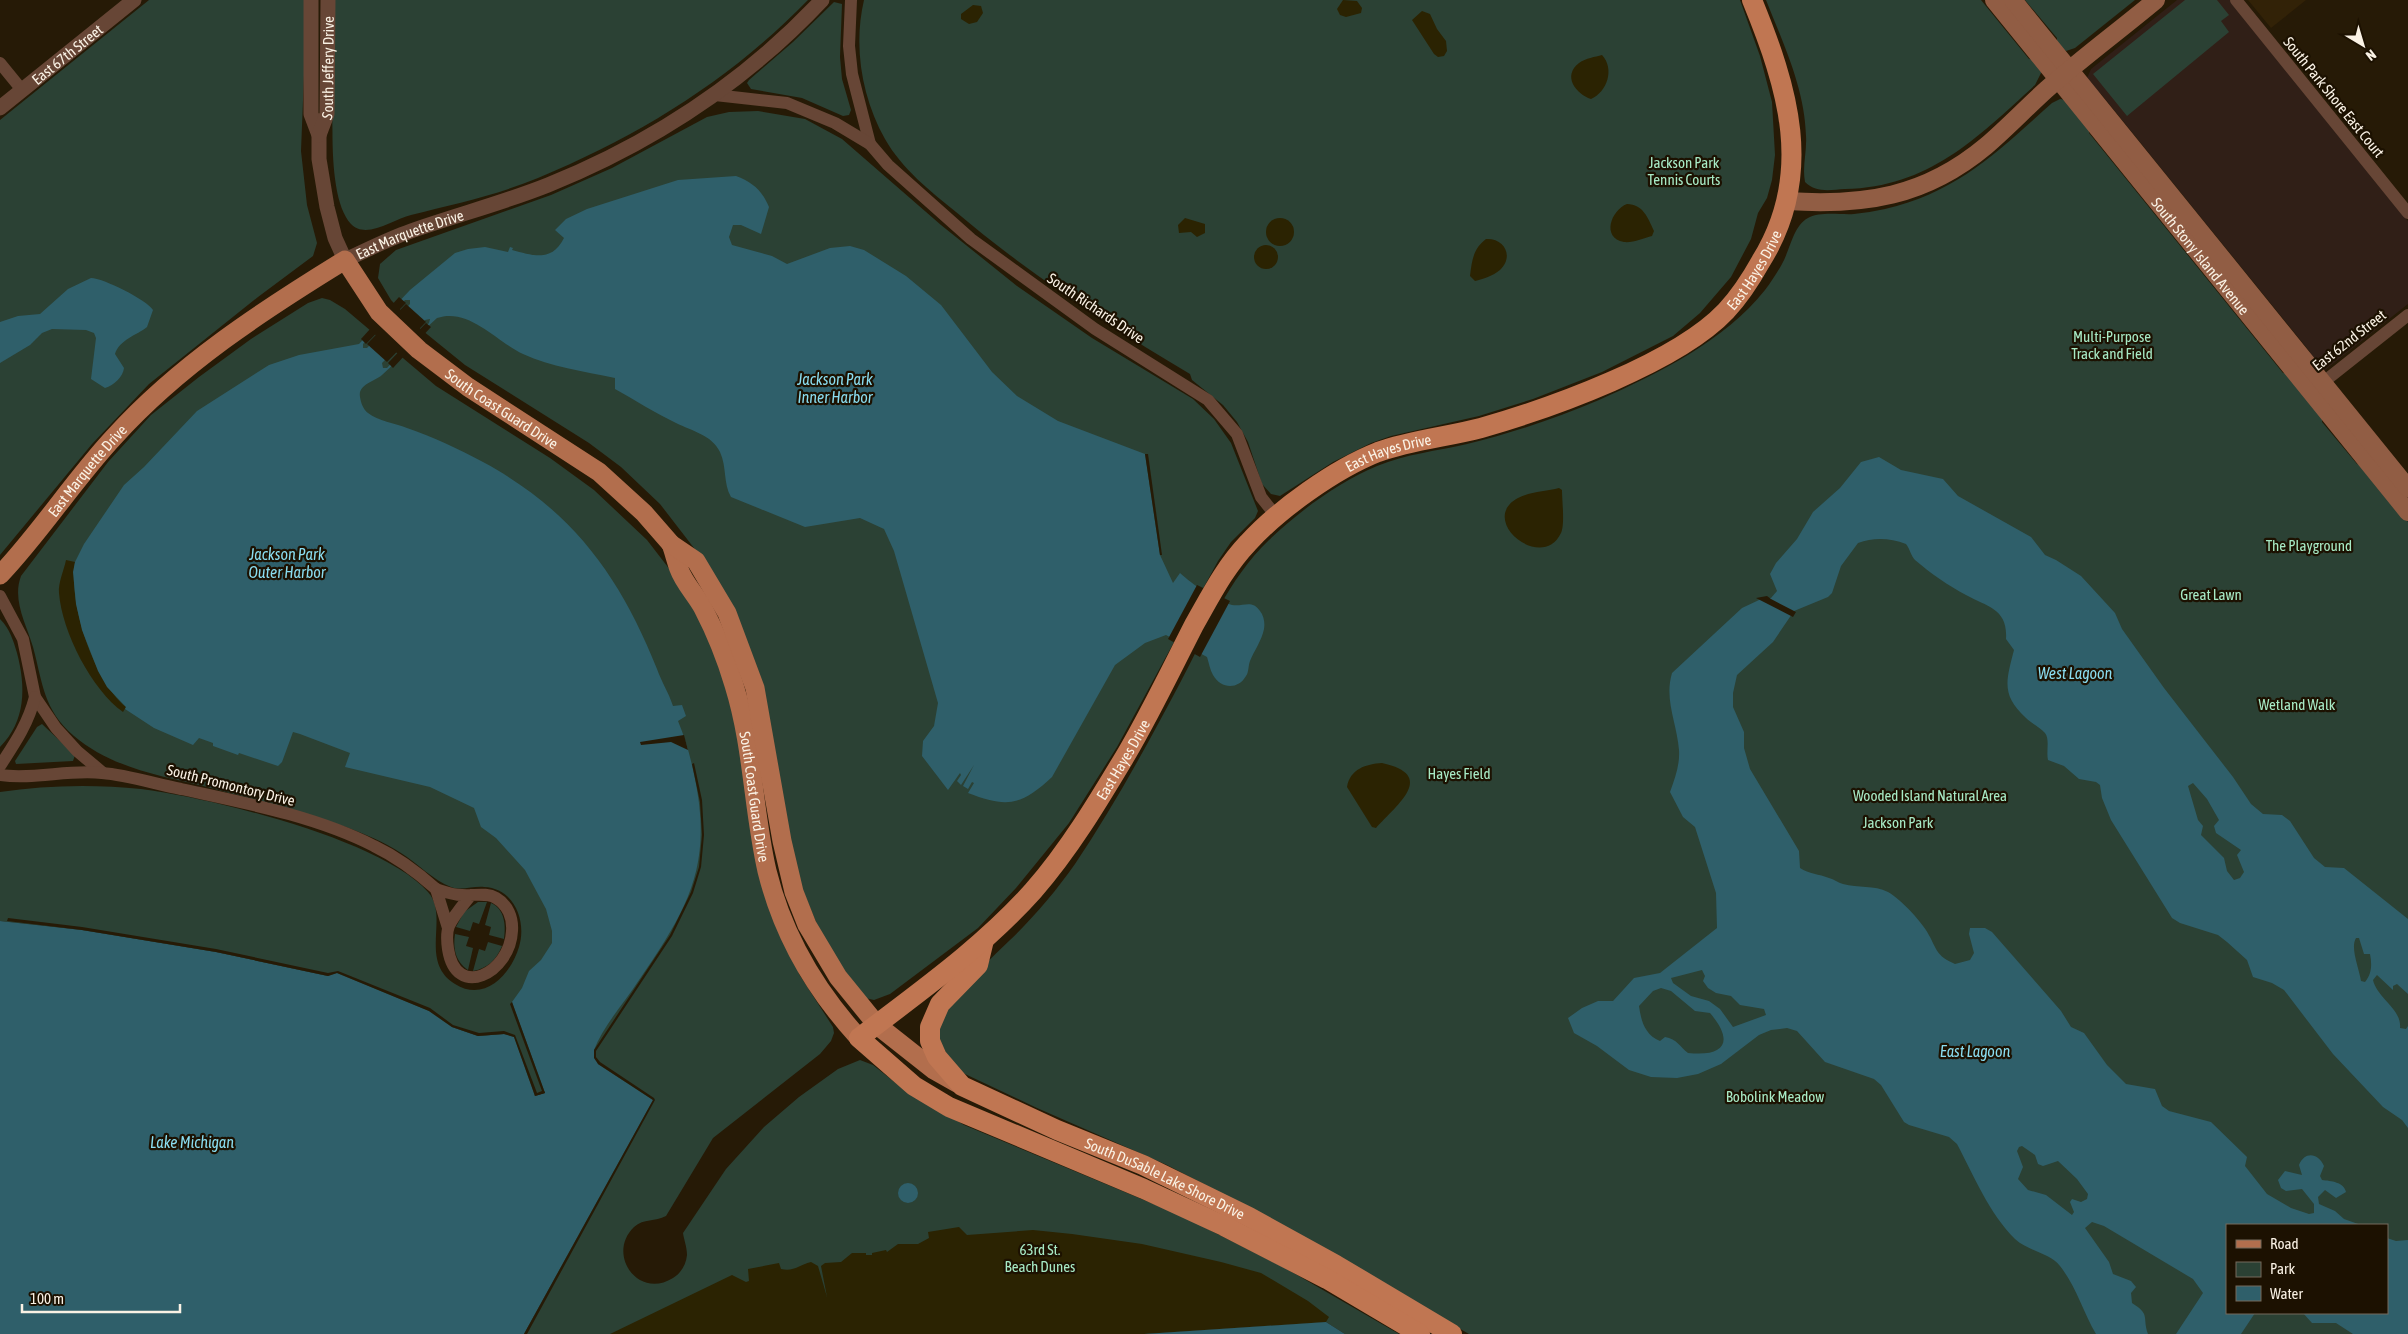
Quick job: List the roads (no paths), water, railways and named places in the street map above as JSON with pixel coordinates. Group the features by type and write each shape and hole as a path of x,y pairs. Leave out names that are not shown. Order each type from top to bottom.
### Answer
{"highway":[{"name":"East Hayes Drive","path":"860,1038 984,940 1034,890 1066,848 1128,752 1218,582 1246,544 1276,516 1344,470 1376,453 1481,428 1565,400 1630,372 1673,350 1705,330 1726,311 1747,285 1770,248 1787,201 1793,142 1790,117 1771,47 1752,0"},
{"path":"962,1086 937,1057 930,1041 930,1027 940,1004 978,965 984,940"},
{"name":"South DuSable Lake Shore Drive","path":"860,1038 914,1086 949,1107 1144,1189 1224,1226 1327,1279 1420,1334"},
{"name":"South DuSable Lake Shore Drive","path":"962,1086 1057,1130 1143,1166 1249,1217 1452,1334"}],"main road":[{"name":"South Stony Island Avenue","path":"1994,0 2064,74"},
{"name":"South Stony Island Avenue","path":"2013,0 2064,74 2317,387 2408,512"},
{"path":"1787,201 1832,204 1872,200 1931,181 1957,167 1987,145 2064,74 2156,0"},
{"name":"South Coast Guard Drive","path":"345,260 379,312 419,350 468,386 599,472 622,491 672,544 696,561 708,578 727,614 744,656 762,722 782,841 794,892 807,925 838,977 877,1025"},
{"name":"East Marquette Drive","path":"0,575 46,522 84,471 148,402 199,358 254,318 345,260"},
{"name":"South Stony Island Avenue","path":"2317,387 2408,488"},
{"name":"South Coast Guard Drive","path":"672,544 679,571 715,633 735,687 743,720 767,870 780,914 793,945 811,979 837,1014 860,1038"},
{"name":"South DuSable Lake Shore Drive","path":"877,1025 934,1070 962,1086"}],"street":[{"name":"East 67th Street","path":"0,108 134,0"},
{"name":"South Jeffery Drive","path":"312,0 311,114 319,135"},
{"name":"South Jeffery Drive","path":"328,0 327,114 319,135 319,159 327,207 345,260"},
{"name":"East Marquette Drive","path":"345,260 392,238 556,181 644,140 715,95 783,38 822,0"},
{"name":"South Richards Drive","path":"851,0 849,46 852,74 870,144"},
{"name":"South Park Shore East Court","path":"2236,0 2408,213"},
{"path":"0,63 22,90"},
{"name":"South Richards Drive","path":"715,95 772,101 794,106 835,123 870,144 888,166 971,239 1096,329 1208,400 1237,434 1261,497 1276,516"},
{"name":"East 62nd Street","path":"2317,387 2408,315"},
{"path":"0,596 23,639 35,697 56,728 77,751 102,772"},
{"path":"0,766 23,732 30,717 35,697"},
{"name":"South Promontory Drive","path":"0,775 32,776 102,772 214,796 293,816 350,835 413,869 436,888 461,896 485,894 494,896 508,910 512,927 512,937 503,960 495,969 485,975 468,977 454,966 449,955 448,928 436,888"},
{"path":"448,928 471,895"}],"water":[{"path":"736,176 747,181 760,191 769,207 761,234 741,225 733,225 729,237 732,245 772,256 787,264 830,248 850,246 864,250 906,276 941,305 992,372 1017,396 1058,421 1145,454 1160,555 1173,583 1180,573 1219,600 1232,605 1254,605 1262,615 1264,620 1263,633 1243,681 1234,686 1220,683 1216,680 1210,669 1207,657 1166,635 1145,643 1115,665 1052,777 1041,787 1022,799 1013,801 993,801 982,798 968,793 974,783 972,782 968,789 963,786 974,765 961,785 957,781 961,775 960,773 948,790 922,756 923,741 934,726 938,703 894,551 884,529 860,518 805,527 731,497 727,486 724,463 720,452 712,441 660,415 615,389 615,378 545,362 523,354 482,327 460,317 437,318 382,375 361,389 360,397 364,408 368,413 377,418 426,435 483,462 515,481 543,502 567,524 590,549 627,604 643,635 673,706 682,705 686,716 678,721 686,742 695,779 700,810 701,838 698,863 692,886 683,909 671,931 609,1023 594,1050 598,1064 653,1100 524,1334 0,1334 0,921 82,930 216,952 328,976 337,973 429,1011 452,1027 478,1036 504,1034 514,1037 535,1096 545,1093 512,1002 522,988 529,971 541,960 552,943 552,931 546,909 525,870 496,838 481,827 474,808 430,787 345,767 350,753 293,732 282,762 278,766 239,753 238,755 213,746 213,743 199,738 193,745 154,728 125,709 126,707 107,687 98,671 82,630 76,604 73,572 75,562 84,544 124,485 144,467 197,411 269,365 299,355 359,344 410,290 455,253 485,247 508,252 510,247 513,248 512,250 528,254 548,254 559,246 564,238 555,230 566,219 587,209 678,180","holes":["405,300 410,300 410,304 367,348 363,348 363,344","430,319 429,323 387,368 383,368 382,363 425,320"]},
{"path":"91,278 124,290 153,310 147,327 124,341 117,349 115,354 124,368 118,380 105,388 91,379 96,338 94,333 86,330 52,329 42,333 30,345 0,363 0,322 18,316 40,314 68,289"},
{"path":"1879,457 1901,470 1943,479 1958,496 2031,537 2045,555 2081,576 2115,613 2122,629 2164,688 2233,777 2251,804 2263,814 2282,815 2290,821 2314,858 2325,867 2344,868 2408,919 2408,994 2397,984 2393,986 2393,990 2377,975 2373,980 2379,992 2397,1015 2400,1021 2400,1028 2406,1029 2408,1026 2408,1128 2402,1120 2383,1107 2333,1054 2284,990 2272,983 2253,977 2247,960 2218,935 2180,923 2172,918 2111,820 2102,798 2100,785 2096,782 2079,779 2064,766 2048,760 2045,733 2026,718 2012,702 2009,695 2008,679 2014,650 2006,639 2004,621 2000,615 1989,606 1953,588 1927,570 1914,558 1906,544 1882,539 1858,543 1841,566 1832,593 1828,597 1794,611 1773,642 1737,675 1733,693 1733,707 1744,732 1744,748 1750,769 1799,851 1800,868 1843,884 1877,888 1888,892 1918,919 1939,953 1945,959 1955,964 1970,960 1974,953 1969,934 1970,928 1985,928 1992,932 2061,1011 2071,1027 2084,1033 2107,1065 2126,1084 2155,1089 2162,1106 2169,1111 2211,1122 2247,1157 2245,1166 2267,1194 2291,1208 2309,1214 2314,1213 2314,1204 2302,1189 2286,1191 2281,1188 2278,1180 2285,1171 2302,1175 2299,1165 2305,1157 2312,1155 2318,1158 2324,1166 2320,1176 2322,1180 2343,1186 2346,1192 2336,1198 2325,1190 2318,1197 2319,1204 2335,1211 2344,1219 2358,1224 2226,1224 2226,1314 2254,1314 2241,1334 2176,1334 2203,1293 2193,1279 2104,1226 2092,1222 2085,1228 2109,1262 2113,1274 2131,1281 2136,1287 2131,1293 2132,1303 2144,1314 2148,1334 2096,1334 2071,1282 2060,1266 2051,1258 2020,1243 1997,1218 1957,1144 1949,1137 1904,1122 1881,1085 1874,1079 1825,1062 1797,1031 1787,1028 1771,1030 1759,1035 1721,1064 1698,1074 1677,1078 1651,1077 1629,1070 1597,1046 1574,1033 1568,1018 1582,1008 1598,1001 1613,1001 1634,978 1660,973 1717,928 1716,893 1695,827 1683,817 1670,792 1679,761 1678,740 1669,693 1672,673 1742,608 1759,600 1771,598 1777,591 1770,574 1776,563 1797,539 1813,512 1840,488 1861,462","holes":["2193,783 2207,799 2219,820 2214,826 2216,833 2241,850 2237,855 2244,872 2240,878 2234,880 2227,871 2224,858 2201,835 2203,826 2198,820 2188,786","2356,938 2359,938 2364,954 2370,954 2371,969 2365,982 2361,981 2354,953","1702,970 1705,976 1703,981 1708,988 1716,993 1731,996 1740,1005 1764,1009 1766,1015 1733,1027 1720,1009 1709,1001 1691,996 1673,983 1671,978","1661,988 1671,991 1695,1011 1710,1013 1722,1032 1724,1039 1722,1045 1711,1052 1701,1054 1688,1053 1669,1038 1665,1037 1660,1041 1651,1035 1645,1027 1639,1006 1653,991","2022,1146 2035,1155 2038,1164 2043,1166 2058,1161 2077,1179 2088,1194 2087,1199 2081,1202 2072,1199 2070,1202 2074,1212 2072,1215 2046,1195 2028,1190 2018,1179 2023,1167 2017,1151"]},
{"path":"908,1183 915,1186 918,1193 915,1200 908,1203 901,1200 898,1193 901,1186"},
{"path":"2388,1238 2396,1241 2408,1240 2408,1334 2353,1334 2336,1323 2312,1323 2304,1314 2388,1314"},
{"path":"1326,1322 1345,1334 1144,1334"}],"park label":[{"name":"Jackson Park Tennis Courts","path":"1684,170"},
{"name":"Multi-Purpose Track and Field","path":"2112,344"},
{"name":"The Playground","path":"2309,545"},
{"name":"Great Lawn","path":"2211,594"},
{"name":"Wetland Walk","path":"2297,704"},
{"name":"Hayes Field","path":"1459,773"},
{"name":"Wooded Island Natural Area","path":"1930,795"},
{"name":"Jackson Park","path":"1898,822"},
{"name":"Bobolink Meadow","path":"1775,1096"},
{"name":"63rd St. Beach Dunes","path":"1040,1258"}],"water label":[{"name":"Jackson Park Inner Harbor","path":"835,388"},
{"name":"Jackson Park Outer Harbor","path":"287,563"},
{"name":"West Lagoon","path":"2075,673"},
{"name":"East Lagoon","path":"1975,1051"},
{"name":"Lake Michigan","path":"192,1142"}]}
